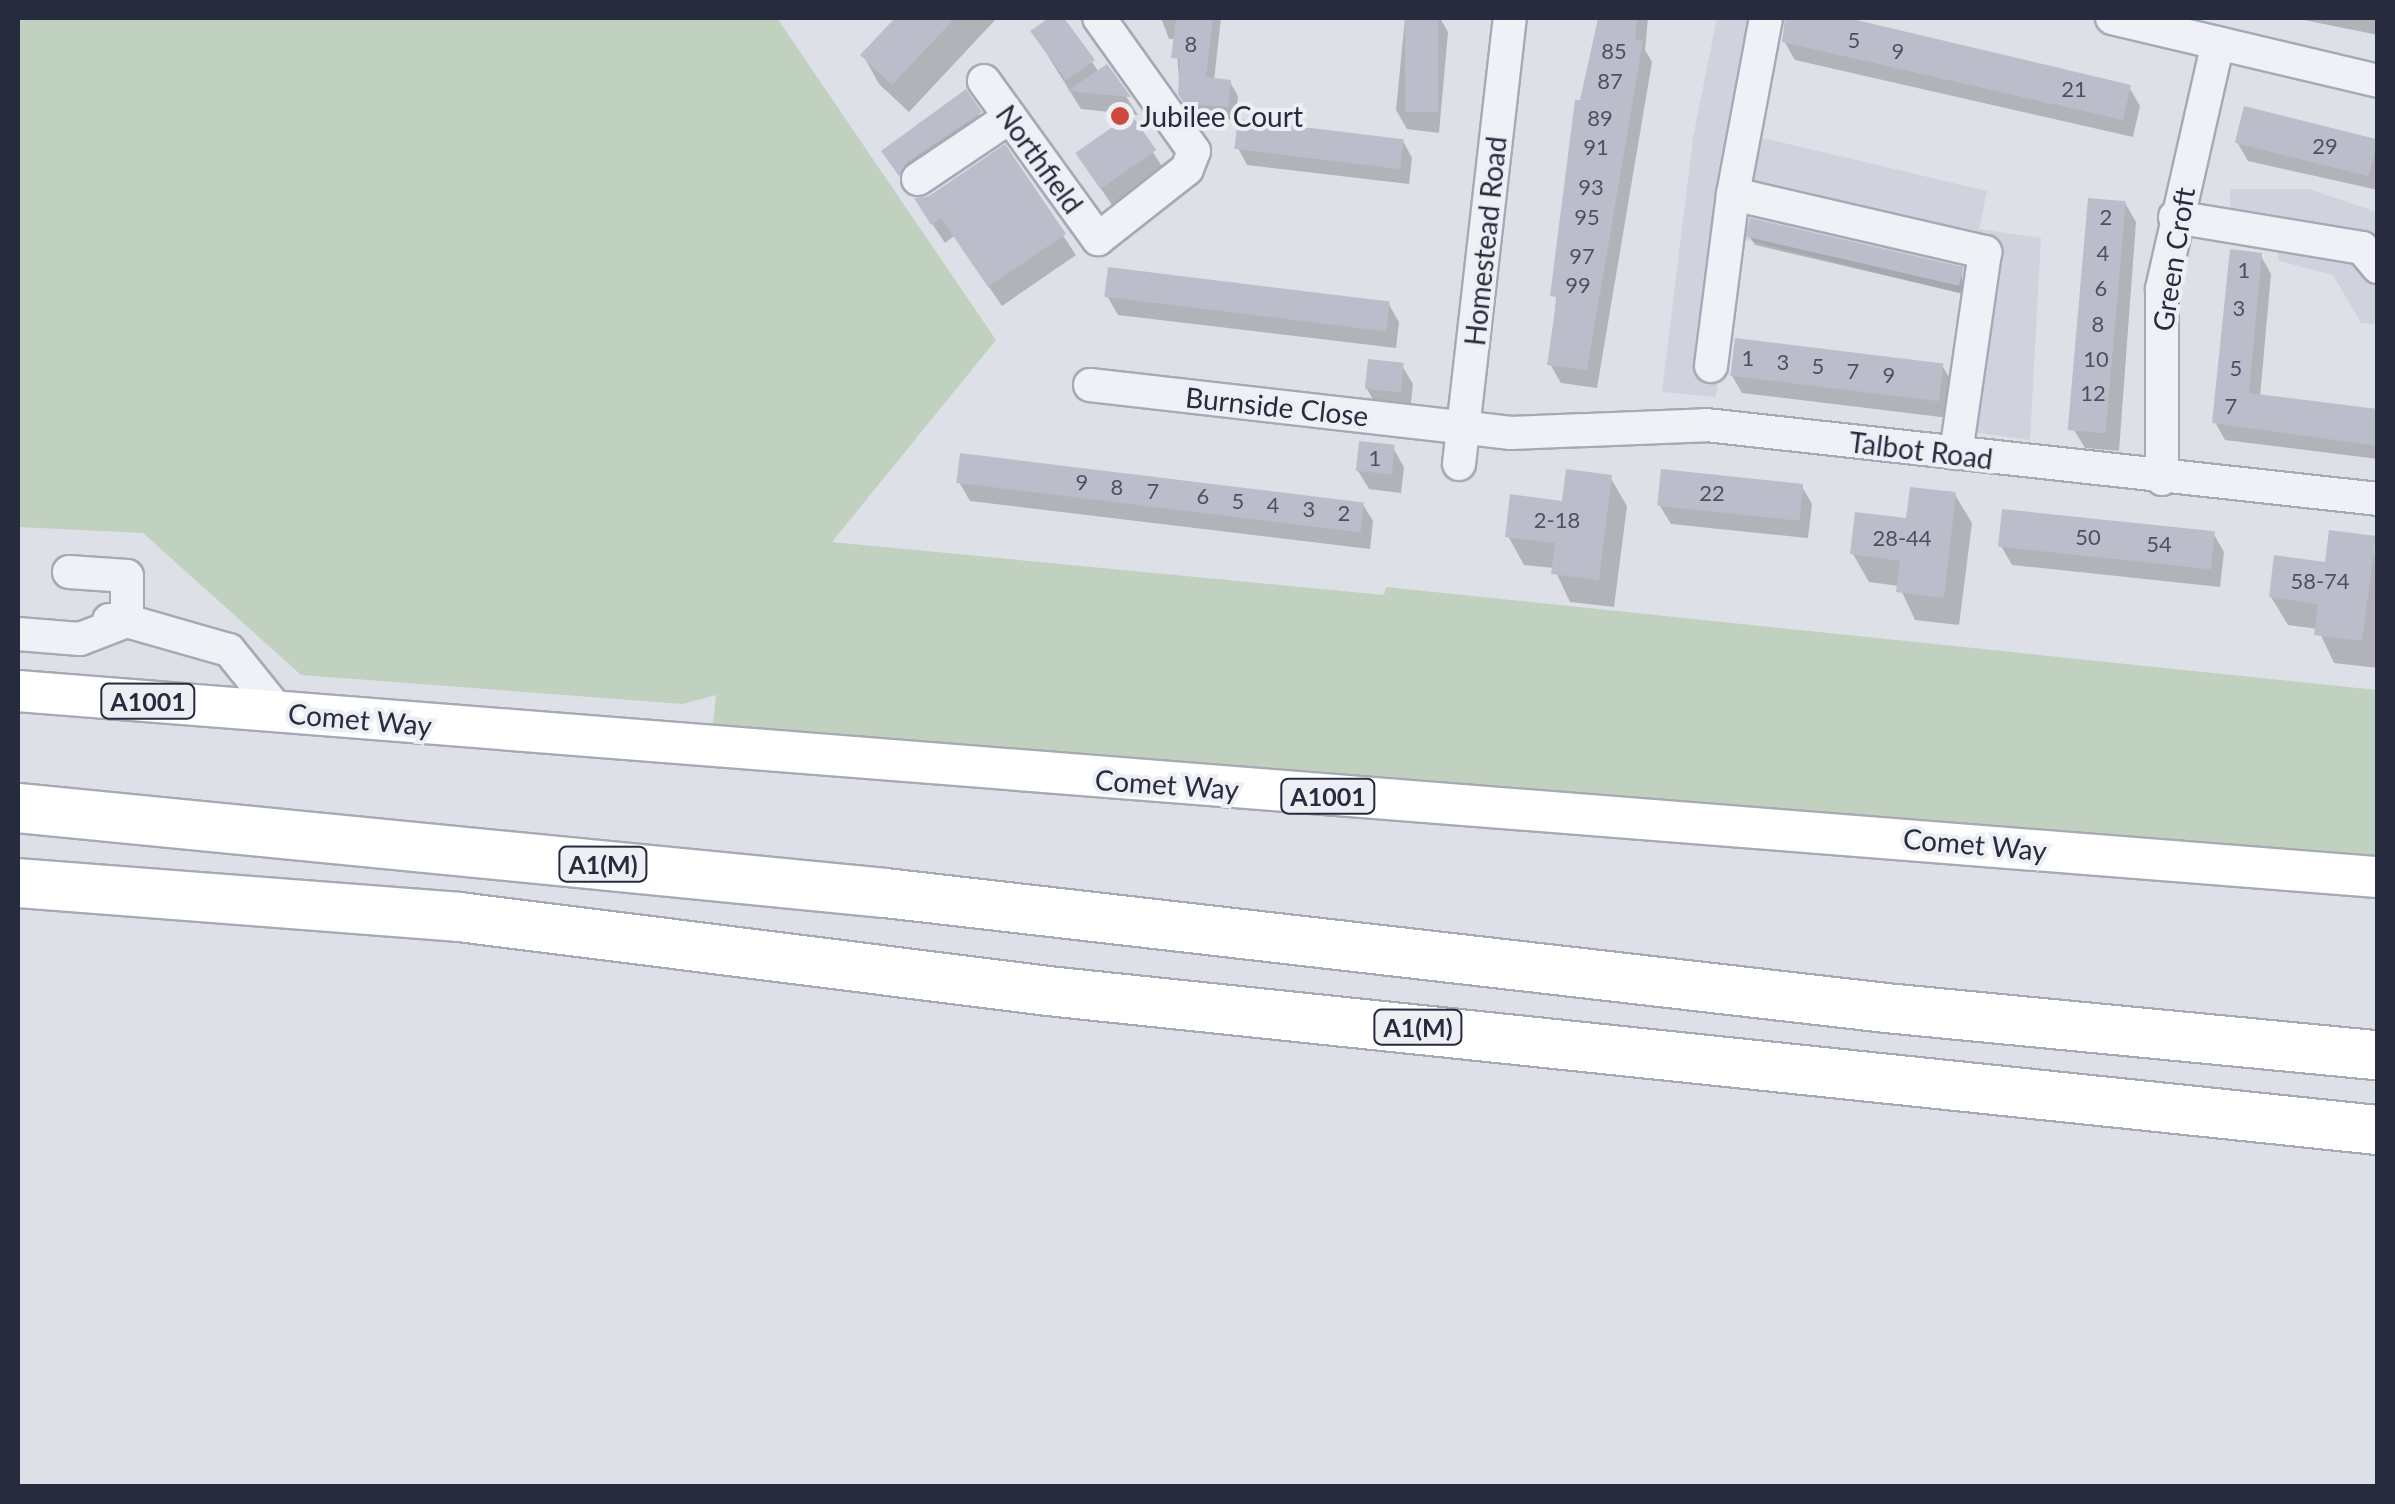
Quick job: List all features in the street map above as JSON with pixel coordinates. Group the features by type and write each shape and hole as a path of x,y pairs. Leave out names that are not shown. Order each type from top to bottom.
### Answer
{"highway":[{"name":"A1(M)","path":"20,808 1180,924 2196,1041 2378,1054"},
{"name":"A1(M)","path":"18,883 459,917 1048,991 2378,1130"}],"main road":[{"name":"Comet Way","path":"18,691 2378,877"}],"street":[{"name":"Northfield","path":"984,80 1098,240 1187,169 1194,152 1099,18"},
{"name":"Homestead Road","path":"1459,464 1510,18"},
{"path":"1711,366 1733,194 1766,18"},
{"path":"2112,18 2378,80"},
{"name":"Green Croft","path":"2162,478 2160,330 2175,217 2218,43"},
{"path":"918,179 1010,117"},
{"path":"1733,194 1985,252 1956,453"},
{"path":"2175,217 2362,248 2378,267"},
{"name":"Burnside Close","path":"1090,385 1464,428"},
{"name":"Talbot Road","path":"1464,428 1601,434 1706,425 2378,499"},
{"path":"69,572 126,576 127,621"},
{"path":"18,613 127,621 229,650 280,712"},
{"path":"18,634 80,639 127,621"}],"shaded area":[{"path":"1717,18 1775,18 1750,135 1987,191 1979,229 2041,238 2030,440 1952,429 1974,297 1734,237 1716,397 1662,392 1693,138"},
{"path":"2230,189 2309,189 2377,212 2377,324 2361,323 2333,275 2279,261 2275,243 2230,236"}],"green space":[{"path":"18,18 777,18 996,340 832,542 1384,595 1386,587 2377,690 2377,856 713,724 716,695 683,704 301,675 143,533 18,527"}],"building":[{"path":"895,18 955,18 892,85 860,55"},
{"path":"1049,18 1064,18 1095,60 1066,80 1030,31"},
{"path":"1176,18 1213,18 1206,77 1231,80 1228,107 1184,103 1178,94 1180,59 1171,58"},
{"path":"1405,18 1438,18 1438,112 1405,112"},
{"path":"1598,18 1637,18 1635,40 1643,41 1587,370 1547,365 1557,297 1550,296 1575,100 1580,100"},
{"path":"1785,18 1848,18 2131,85 2123,120 1782,42"},
{"path":"1107,64 1131,97 1067,91"},
{"path":"966,89 982,112 907,162 899,176 881,151"},
{"path":"2244,106 2378,139 2369,176 2235,143"},
{"name":"Jubilee Court","path":"1131,114 1156,150 1101,189 1075,153"},
{"path":"1238,119 1404,139 1400,169 1234,149"},
{"path":"1005,144 1066,234 988,287 941,218 931,225 914,198 929,196"},
{"path":"2088,198 2126,201 2106,433 2068,430"},
{"path":"1750,218 1963,267 1959,286 1746,237"},
{"path":"2230,249 2262,253 2249,393 2378,409 2378,446 2212,423"},
{"path":"1108,267 1390,302 1386,331 1104,297"},
{"path":"1735,338 1943,364 1939,401 1730,376"},
{"path":"1368,359 1404,363 1401,393 1365,389"},
{"path":"1359,441 1395,445 1392,475 1356,471"},
{"path":"960,453 1364,503 1360,532 956,483"},
{"path":"1566,469 1612,475 1599,580 1551,574 1555,543 1505,537 1510,494 1562,501"},
{"path":"1661,469 1803,484 1799,521 1657,506"},
{"path":"1910,487 1956,492 1944,598 1896,592 1900,561 1850,554 1855,512 1906,518"},
{"path":"2002,509 2215,531 2211,569 1998,547"},
{"path":"2329,530 2376,536 2362,641 2314,635 2318,604 2269,597 2274,555 2325,562"}],"place":[{"name":"Jubilee Court","path":"1120,116"}]}
